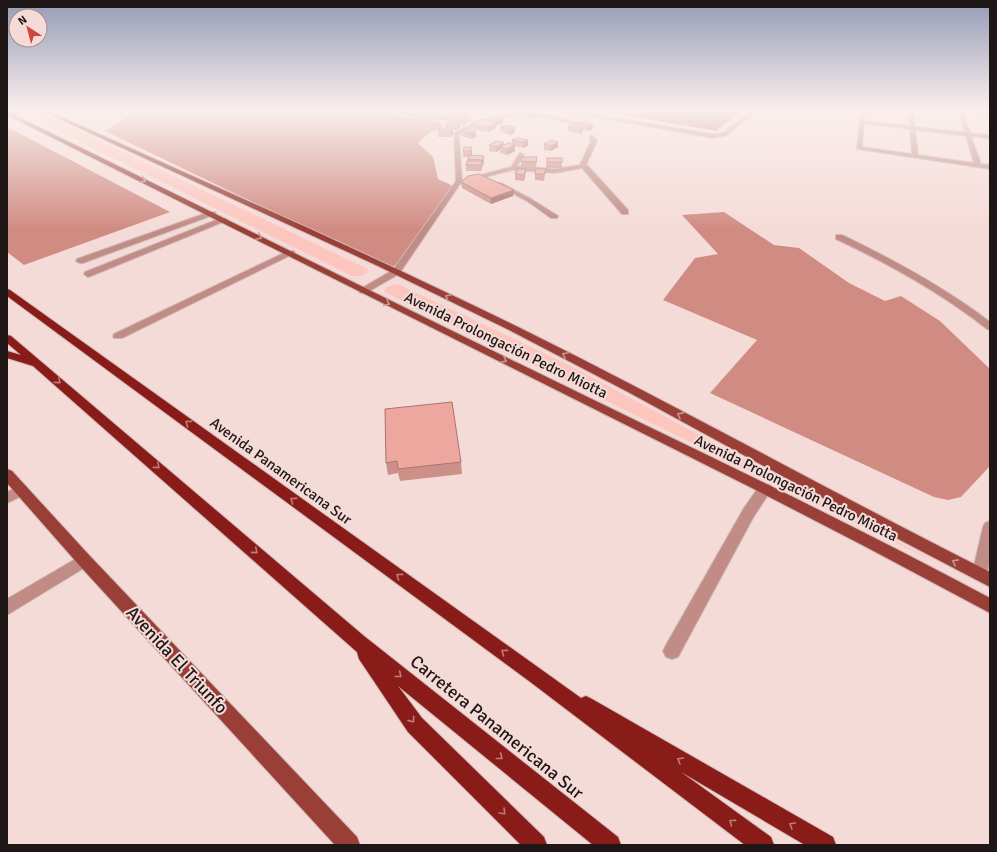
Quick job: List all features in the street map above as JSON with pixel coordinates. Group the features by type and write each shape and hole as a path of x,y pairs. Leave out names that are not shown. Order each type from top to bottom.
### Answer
{"highway":[{"name":"Avenida Panamericana Sur","path":"7,292 535,675"},
{"path":"7,338 358,642 415,725 536,845"},
{"path":"7,354 41,366"},
{"name":"Carretera Panamericana Sur","path":"358,642 610,845"},
{"path":"535,675 763,845"},
{"path":"535,675 826,845"}],"main road":[{"name":"Avenida Prolongación Pedro Miotta","path":"81,150 291,253 363,291 865,538 990,606"},
{"name":"Avenida Prolongación Pedro Miotta","path":"129,150 396,272 581,363 985,577"},
{"name":"Avenida El Triunfo","path":"7,474 14,494 84,560 349,845"}],"street":[{"path":"363,291 396,272 459,181 457,150"},
{"path":"582,166 591,150"},
{"path":"871,150 990,167"},
{"path":"915,150 915,156"},
{"path":"973,150 978,165"},
{"path":"513,168 521,155"},
{"path":"459,181 513,168 556,171 582,166 586,167 625,212"},
{"path":"484,176 529,200 554,216"},
{"path":"80,261 212,214"},
{"path":"88,274 224,220"},
{"path":"839,238 891,262 971,311 990,327"},
{"path":"118,336 291,253"},
{"path":"672,651 749,512 765,489"},
{"path":"985,577 990,527"},
{"path":"7,608 84,560"}],"shaded area":[{"path":"7,150 51,150 170,212 24,265 7,252"},
{"path":"96,150 118,150 368,269 367,273 362,276 352,276"},
{"path":"144,150 425,150 433,157 438,179 453,186 397,265 390,267 383,265"},
{"path":"724,212 774,245 799,248 849,283 885,301 901,296 940,321 990,369 990,466 961,497 948,500 934,497 710,393 757,340 663,300 695,258 718,254 682,215"},
{"path":"398,284 569,365 941,565 384,292 387,287"}],"building":[{"path":"469,155 484,156 483,160 468,159"},
{"path":"522,157 537,157 536,162 521,161"},
{"path":"547,158 562,158 562,162 547,162"},
{"path":"467,161 482,161 481,165 466,165"},
{"path":"517,169 526,169 524,175 515,174"},
{"path":"536,169 546,169 544,174 535,174"},
{"path":"479,174 514,190 491,198 461,182 468,176"},
{"path":"452,402 461,462 398,469 397,461 386,463 385,409"}]}
